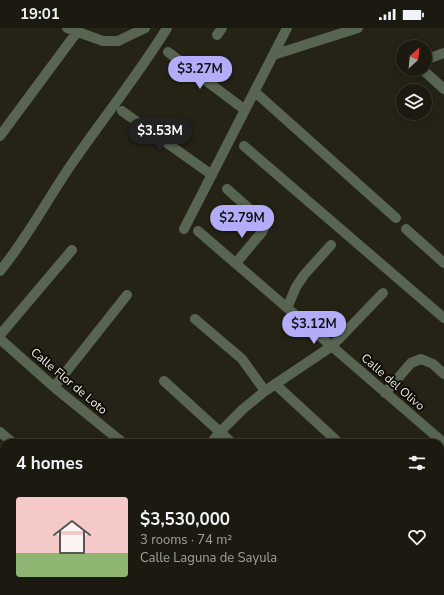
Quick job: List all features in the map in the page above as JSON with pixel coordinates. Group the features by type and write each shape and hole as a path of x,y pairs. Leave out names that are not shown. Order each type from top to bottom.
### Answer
{"street":[{"path":"0,136 72,29 103,41 118,41 145,28"},
{"path":"0,271 20,244 73,162 148,58 167,28"},
{"path":"184,228 287,28"},
{"path":"273,55 358,28"},
{"path":"168,52 245,110"},
{"path":"432,57 444,53"},
{"path":"429,76 444,90"},
{"path":"255,92 396,218"},
{"path":"122,111 212,175"},
{"path":"244,146 444,318"},
{"path":"227,189 263,222 265,226 262,232 236,263"},
{"path":"406,229 444,263"},
{"name":"Calle del Olivo","path":"198,230 439,439"},
{"path":"287,308 296,287 304,275 331,245"},
{"path":"0,335 72,250"},
{"path":"214,439 219,432 265,391 332,346 383,293"},
{"path":"54,387 127,295"},
{"path":"195,319 242,359 265,391"},
{"name":"Calle Flor de Loto","path":"0,339 54,387 117,439"},
{"path":"385,393 411,363 421,359 433,364 444,374"},
{"path":"164,381 227,439"},
{"path":"275,384 335,439"},
{"path":"0,432 8,439"}]}
